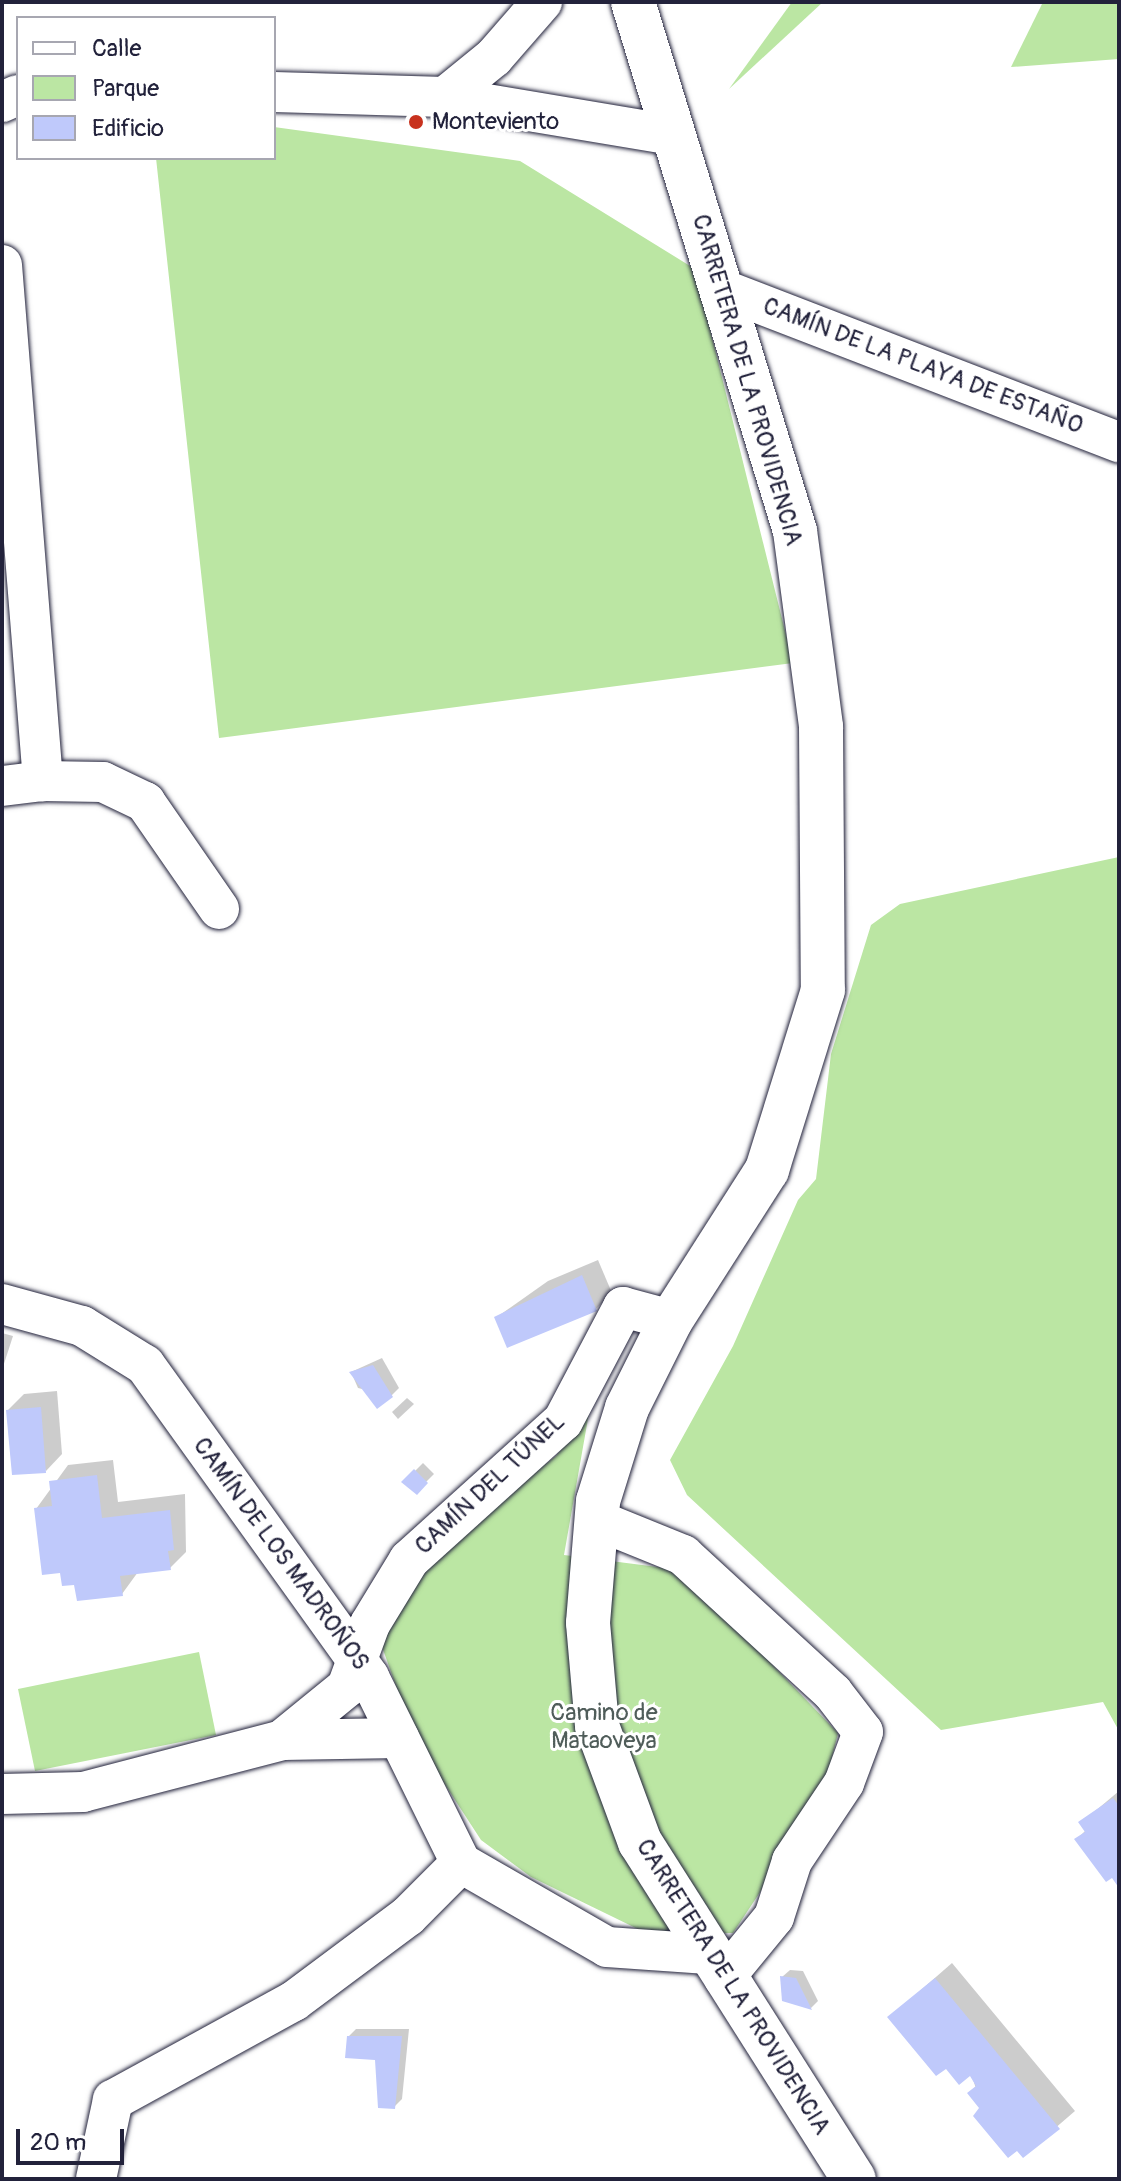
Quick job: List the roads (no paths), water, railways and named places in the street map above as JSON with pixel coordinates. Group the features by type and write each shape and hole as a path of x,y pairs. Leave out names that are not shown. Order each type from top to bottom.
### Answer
{"street":[{"path":"445,97 494,57 542,2"},
{"name":"CARRETERA DE LA PROVIDENCIA","path":"633,2 673,135 727,291 799,561 821,727 823,990 767,1170 671,1320 627,1408 597,1520 588,1623 597,1726 640,1842 854,2179"},
{"path":"276,92 445,97 673,135"},
{"path":"2,265 43,781"},
{"name":"CAMÍN DE LA PLAYA DE ESTAÑO","path":"727,291 1119,442"},
{"path":"2,786 43,781 103,782 145,802 219,909"},
{"name":"CAMÍN DE LOS MADROÑOS","path":"2,1304 82,1326 145,1365 360,1663 461,1863"},
{"name":"CAMÍN DEL TÚNEL","path":"360,1663 370,1624 409,1560 563,1421 623,1307 671,1320"},
{"path":"96,2179 113,2100 294,2001 408,1916 461,1863 607,1947 716,1966 774,1917 792,1861 836,1797 863,1732 833,1693 683,1555 597,1520"},
{"path":"282,1740 347,1687 360,1663"},
{"path":"2,1794 83,1792 222,1761 282,1740 399,1738"}],"place":[{"name":"Monteviento","path":"416,122"}],"park label":[{"name":"Camino de Mataoveya","path":"604,1727"}]}
